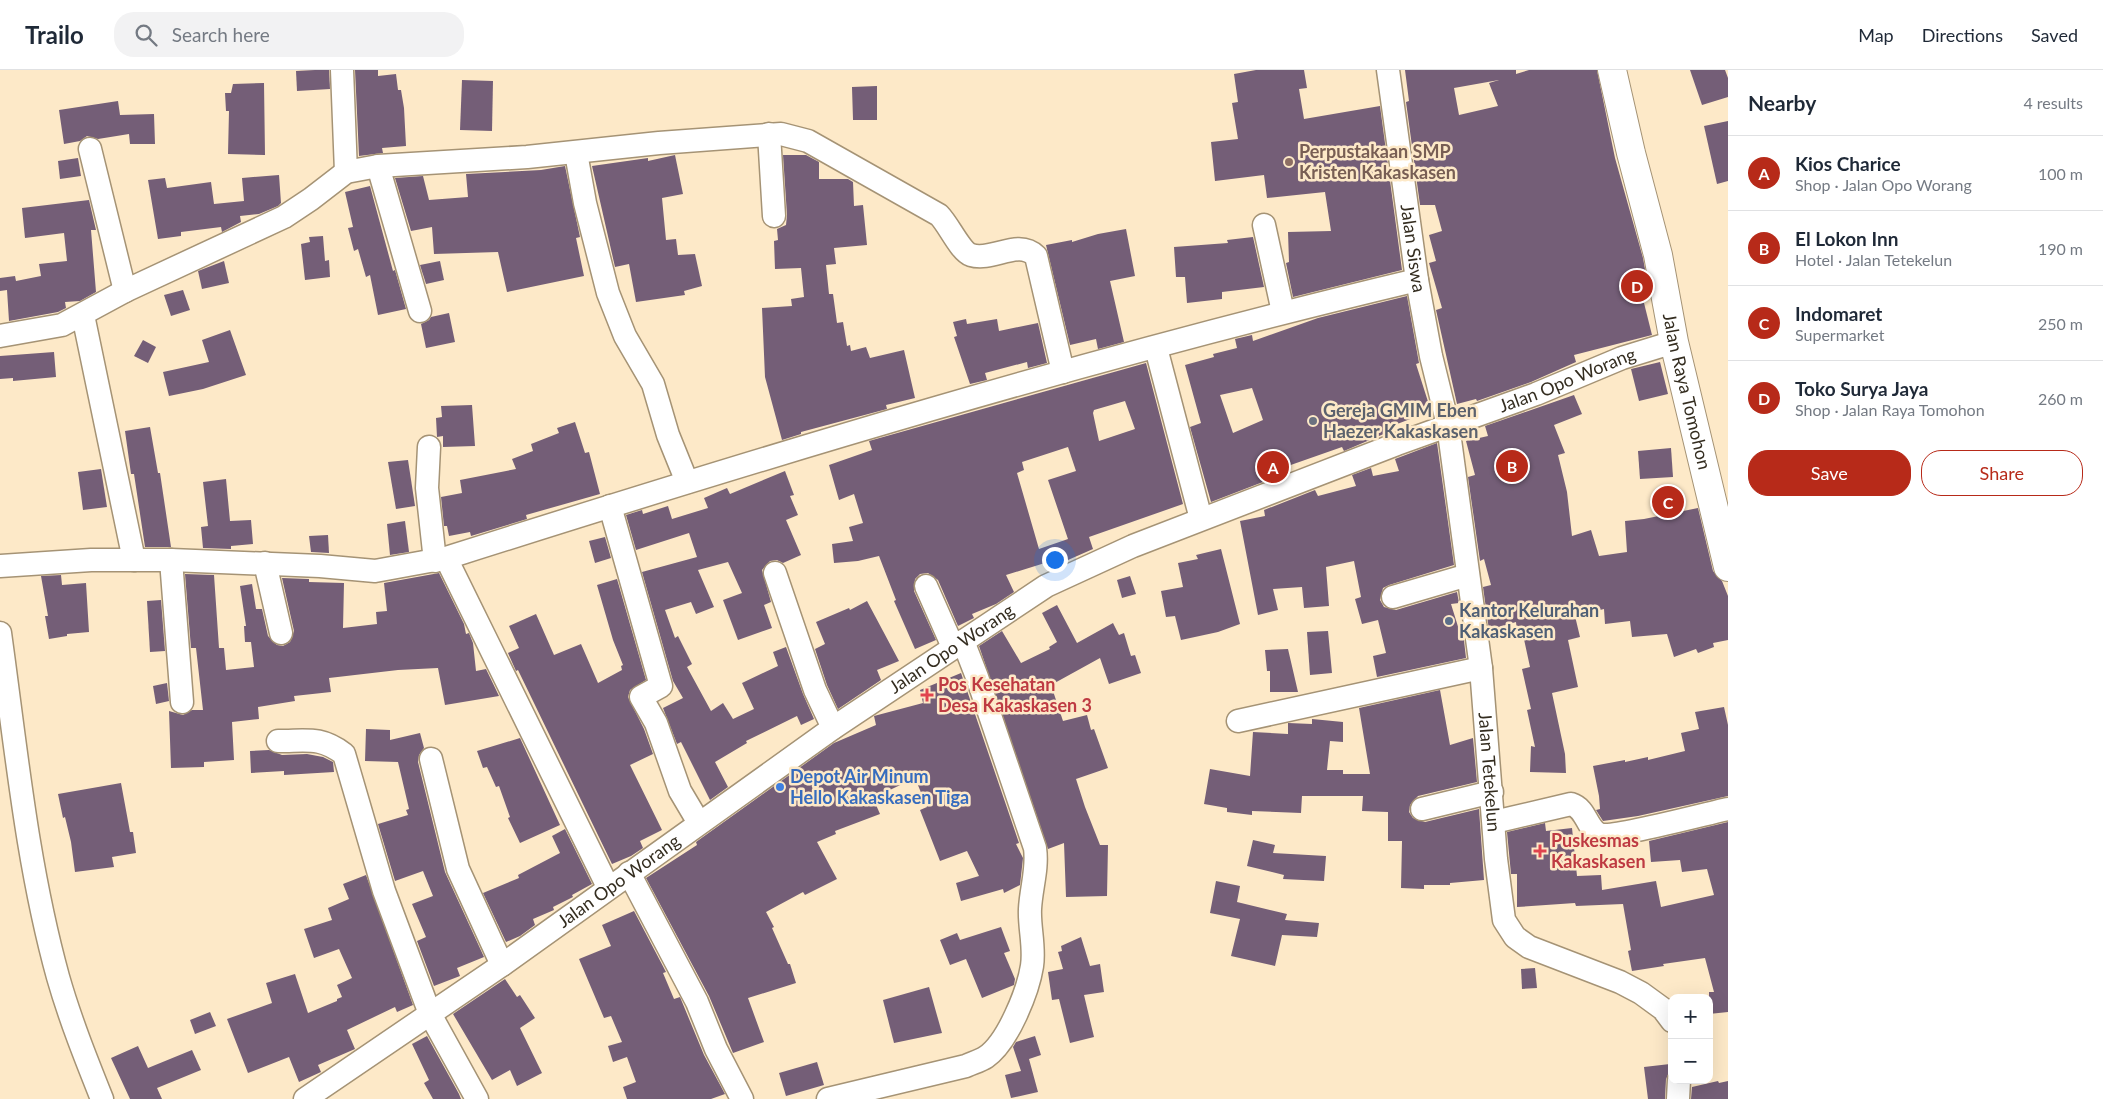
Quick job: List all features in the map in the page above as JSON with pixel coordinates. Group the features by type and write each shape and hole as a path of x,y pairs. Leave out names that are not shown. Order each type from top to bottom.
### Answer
{"highway":[{"name":"Jalan Raya Tomohon","path":"1612,70 1630,153 1658,255 1674,342 1728,567"}],"street":[{"path":"342,70 346,172"},
{"name":"Jalan Siswa","path":"1388,70 1417,280 1431,356 1448,425"},
{"path":"769,134 774,216"},
{"path":"0,336 62,325 126,291 284,217 311,200 346,172 378,166 576,153 659,143 769,134 796,136 808,141 939,215 948,224 964,250 971,255 985,255 1022,249 1031,251 1036,256 1062,372"},
{"path":"90,149 126,291"},
{"path":"576,153 585,204 608,293 625,336 653,384 668,435 687,482"},
{"path":"378,166 420,310"},
{"path":"1264,225 1282,312"},
{"path":"0,566 91,560 171,560 265,563 375,571 441,560 687,482 1062,372 1156,348 1282,312 1417,280"},
{"path":"83,314 134,560"},
{"name":"Jalan Opo Worang","path":"305,1099 502,965 608,887 833,728 1046,586 1201,519 1448,425 1536,394 1622,358 1674,342"},
{"path":"1156,348 1201,519"},
{"name":"Jalan Tetekelun","path":"1448,425 1481,668 1500,896 1504,920 1515,937 1529,947 1620,982 1641,993 1663,1009 1668,1016"},
{"path":"428,447 427,488 441,560 608,887"},
{"path":"610,506 661,686 641,697 656,724 680,791 699,823"},
{"path":"171,560 182,702"},
{"path":"265,563 281,633"},
{"path":"775,573 816,690 833,728"},
{"path":"1393,596 1468,575"},
{"path":"828,1099 966,1066 986,1057 998,1045 1009,1027 1022,999 1032,965 1030,911 1036,870 1035,848 958,644 926,586"},
{"path":"0,633 37,885 58,977 77,1037 102,1099"},
{"path":"1238,721 1481,668"},
{"path":"278,741 320,740 331,744 344,754 384,891 430,1014 477,1099"},
{"path":"431,760 458,869 502,965"},
{"path":"1422,809 1492,792"},
{"path":"1494,822 1571,804 1577,806 1592,828 1604,834 1629,831 1728,809"},
{"path":"629,873 697,1002 716,1049 742,1099"},
{"path":"1678,1099 1679,1084"}],"building":[{"path":"329,70 330,89 297,91 296,71"},
{"path":"355,70 378,70 378,76 396,74 398,90 401,90 404,108 406,146 382,148 383,153 359,156"},
{"path":"1256,70 1304,70 1307,88 1299,89 1304,119 1380,106 1402,270 1293,297 1286,263 1289,262 1288,232 1331,231 1325,192 1267,198 1264,175 1215,181 1211,142 1238,139 1232,103 1238,102 1234,74"},
{"path":"1405,70 1516,70 1516,74 1529,70 1597,70 1615,158 1643,258 1649,292 1642,295 1652,335 1574,355 1576,362 1531,382 1477,401 1476,399 1457,404 1436,310 1442,308 1429,263 1436,261 1429,235 1442,231 1435,205 1420,205 1406,102 1409,101","holes":["1499,80 1489,83 1498,106 1459,115 1454,88"]},
{"path":"1690,70 1725,70 1728,78 1728,97 1702,105"},
{"path":"462,80 493,81 492,131 460,130"},
{"path":"264,83 265,155 228,154 229,111 226,111 225,93 231,93 233,84"},
{"path":"877,86 877,120 853,120 852,87"},
{"path":"118,101 120,115 154,114 155,144 130,144 129,134 98,139 87,136 80,141 64,144 59,110"},
{"path":"1728,121 1728,181 1717,184 1704,126"},
{"path":"675,155 683,194 662,198 666,240 676,239 678,255 695,254 702,286 684,291 685,295 636,302 629,264 615,267 592,166 648,158 648,161"},
{"path":"783,155 806,155 819,162 819,179 848,179 853,182 854,206 863,205 867,245 834,248 836,264 826,265 829,294 833,294 837,323 843,322 847,346 850,345 851,351 866,347 870,358 904,350 915,398 886,405 887,409 801,432 801,434 782,440 765,377 762,308 792,306 791,299 804,297 801,268 775,269 774,241 778,240 777,229 786,225 787,215"},
{"path":"78,158 81,176 60,179 58,161"},
{"path":"565,166 580,237 576,238 584,276 507,292 498,252 434,254 432,227 411,231 395,178 423,176 429,200 468,197 466,174 541,170"},
{"path":"279,175 281,203 278,206 259,214 240,216 241,222 222,232 221,227 181,232 181,236 158,239 148,180 165,178 167,188 211,182 214,204 244,201 242,178"},
{"path":"370,186 393,271 395,270 406,309 378,315 370,275 366,277 358,249 354,251 348,228 353,227 345,192"},
{"path":"89,200 96,230 91,230 96,292 80,301 65,302 66,308 58,312 9,321 7,290 0,291 0,278 15,276 16,281 41,276 39,264 67,261 64,233 25,238 22,208"},
{"path":"1126,229 1135,276 1110,281 1124,342 1098,349 1096,339 1070,345 1046,245 1072,240 1072,242 1098,234"},
{"path":"323,236 325,261 329,260 330,277 305,280 301,244 310,242 309,237"},
{"path":"1253,237 1264,287 1222,292 1222,299 1187,303 1185,277 1176,277 1174,247 1228,243 1227,240"},
{"path":"224,261 229,283 202,289 198,271"},
{"path":"440,261 444,280 426,284 420,265"},
{"path":"183,290 190,310 171,316 164,295"},
{"path":"1407,296 1419,363 1416,364 1431,411 1392,426 1393,430 1344,451 1342,447 1285,467 1286,473 1211,502 1190,427 1201,423 1185,365 1214,357 1213,354 1237,348 1235,339 1252,335 1253,341 1318,318","holes":["1252,388 1263,420 1233,433 1220,395"]},
{"path":"449,313 455,342 426,348 421,324 431,317"},
{"path":"966,319 967,324 997,319 999,331 1038,323 1047,363 1028,368 1027,362 985,373 987,380 970,384 954,337 957,336 953,322"},
{"path":"230,330 246,375 203,389 169,396 163,372 209,362 202,340"},
{"path":"143,340 156,347 148,363 134,356"},
{"path":"54,352 56,377 13,381 13,378 0,379 0,356"},
{"path":"1660,362 1668,394 1639,401 1631,369"},
{"path":"1146,363 1183,504 1089,537 1093,549 1068,560 1049,566 1048,562 1006,575 1014,592 996,604 972,614 974,618 958,626 938,580 928,573 920,574 915,579 914,591 936,640 915,649 894,601 896,600 879,556 858,561 834,563 832,544 853,541 849,527 863,523 854,494 839,500 829,465 872,450 869,441","holes":["1125,401 1135,429 1099,441 1094,410","1068,447 1076,471 1048,480 1068,539 1039,549 1017,473 1024,470 1022,462"]},
{"path":"1574,395 1582,414 1554,425 1565,453 1558,455 1567,492 1572,536 1591,530 1599,556 1627,552 1625,521 1698,508 1713,571 1722,581 1728,596 1728,640 1713,643 1714,647 1698,653 1696,649 1674,657 1667,634 1632,637 1630,621 1605,624 1604,609 1575,616 1580,637 1568,640 1578,687 1552,693 1565,754 1566,773 1530,772 1531,746 1535,747 1527,710 1531,709 1522,669 1530,667 1522,630 1517,631 1516,622 1489,630 1483,587 1491,585 1484,559 1480,561 1468,477 1475,475 1466,441 1488,436 1485,426"},
{"path":"472,405 475,446 443,447 443,436 437,437 436,418 442,417 441,406"},
{"path":"575,422 585,453 589,452 600,494 526,515 527,519 471,536 470,532 449,536 447,526 444,526 441,497 462,493 460,480 516,469 512,459 533,451 531,444 559,433 557,428"},
{"path":"150,427 158,473 160,473 171,547 145,547 134,474 131,474 125,431"},
{"path":"1437,443 1454,565 1389,585 1383,588 1380,600 1384,607 1396,610 1457,592 1459,603 1451,604 1460,633 1463,632 1466,658 1377,677 1373,656 1386,653 1378,620 1362,624 1355,599 1361,597 1354,561 1326,567 1329,606 1304,608 1302,587 1273,589 1278,610 1258,615 1240,521 1265,516 1264,510 1315,490 1318,496 1356,486 1352,475 1371,468 1373,476 1399,471 1395,459"},
{"path":"1671,448 1673,477 1640,479 1638,451"},
{"path":"408,460 415,506 396,509 388,462"},
{"path":"101,469 107,507 83,510 78,472"},
{"path":"785,471 794,495 790,496 798,515 786,520 801,555 783,563 777,560 770,561 762,570 771,602 764,605 772,628 738,640 723,600 742,593 728,562 698,570 714,607 696,614 691,602 665,610 675,638 678,636 692,664 687,667 711,711 723,703 733,719 754,709 742,683 778,666 773,652 786,647 814,719 801,725 797,716 746,741 747,743 715,762 728,787 710,800 681,742 677,744 663,708 683,698 673,681 642,572 697,557 689,533 636,550 626,515 642,510 643,514 668,506 672,519 708,508 704,498 727,488 730,494"},
{"path":"226,479 230,521 251,520 253,544 231,546 231,549 203,548 201,527 208,526 203,482"},
{"path":"405,521 409,552 390,555 387,524"},
{"path":"328,535 329,553 311,552 309,536"},
{"path":"605,537 611,558 595,563 589,541"},
{"path":"1221,549 1240,624 1218,632 1181,640 1175,616 1166,617 1161,591 1183,587 1178,563 1198,559 1196,555"},
{"path":"439,573 464,624 466,634 469,633 473,643 476,671 486,669 499,696 445,705 438,668 398,670 329,678 331,692 294,696 295,701 258,707 259,719 232,722 234,760 204,762 204,767 171,768 169,711 183,715 192,710 203,710 196,648 191,648 185,574 214,575 219,648 224,648 226,670 254,667 251,642 245,642 244,626 246,626 240,586 252,584 256,609 262,609 268,636 277,645 283,646 290,642 294,631 282,578 309,579 309,582 344,583 343,628 377,624 376,612 387,611 384,583"},
{"path":"61,575 62,585 86,583 89,632 67,634 67,636 49,639 45,616 48,616 41,576"},
{"path":"1130,576 1136,594 1122,598 1117,580"},
{"path":"617,579 646,680 630,690 628,697 644,729 653,754 630,765 662,830 640,841 643,848 631,856 612,864 508,653 519,648 509,626 536,614 554,655 581,644 598,683 622,670 621,666 623,665 613,640 597,585"},
{"path":"161,600 165,651 150,652 147,601"},
{"path":"867,601 899,661 877,670 881,680 838,709 827,685 815,649 825,644 816,622 849,608 850,610"},
{"path":"1057,605 1077,643 1113,623 1119,635 1124,633 1131,656 1135,655 1141,673 1109,684 1100,658 1051,685 1063,721 1087,715 1091,730 1094,729 1108,768 1076,779 1100,845 1108,845 1107,896 1066,897 1064,843 1048,849 979,646 1002,631 1021,663 1050,649 1049,647 1057,642 1042,613"},
{"path":"1328,631 1332,673 1310,675 1307,632"},
{"path":"1288,649 1298,692 1270,692 1270,671 1267,671 1265,650"},
{"path":"961,673 1019,843 1016,844 1023,858 1020,885 1004,893 1003,889 961,901 956,883 979,876 967,851 940,861 920,810 927,807 915,778 873,798 880,814 835,831 836,834 817,842 837,879 805,895 803,892 766,912 774,927 772,928 788,964 790,964 796,983 748,998 764,1042 733,1053 709,996 646,878 697,845 696,842 834,743 876,725 874,716 923,703 920,690"},
{"path":"167,683 169,701 156,704 153,686"},
{"path":"1440,690 1450,745 1473,738 1477,782 1418,796 1410,805 1409,812 1413,818 1425,822 1479,809 1484,880 1450,883 1450,885 1424,885 1424,889 1401,888 1402,841 1388,841 1388,812 1362,811 1363,796 1302,796 1301,813 1252,811 1252,815 1227,812 1227,808 1204,804 1210,769 1250,776 1253,732 1288,734 1288,723 1312,724 1312,719 1343,722 1343,742 1330,741 1327,770 1343,770 1343,774 1370,774 1359,708"},
{"path":"1724,707 1728,725 1728,796 1638,816 1603,821 1596,810 1600,809 1593,766 1648,757 1648,760 1685,751 1681,733 1699,729 1695,712"},
{"path":"366,729 390,730 390,740 420,733 424,748 419,755 418,762 445,872 484,957 457,968 460,976 434,986 417,941 426,937 412,904 433,896 423,871 395,881 378,824 408,815 406,810 409,809 398,762 365,761"},
{"path":"520,738 560,825 520,843 508,818 510,817 499,786 496,787 487,767 483,768 477,751"},
{"path":"269,750 282,755 307,754 323,757 333,762 334,772 284,775 284,771 251,773 250,751"},
{"path":"121,783 136,853 112,857 114,867 75,872 71,842 58,794"},
{"path":"1728,822 1728,1012 1713,1014 1713,994 1709,994 1709,992 1714,992 1705,958 1632,971 1628,951 1631,950 1623,904 1576,906 1575,903 1517,907 1517,874 1511,874 1507,832 1545,823 1546,831 1572,828 1577,876 1601,875 1602,890 1656,881 1661,907 1714,895 1707,869 1682,872 1680,860 1651,862 1649,841"},
{"path":"565,829 592,884 572,895 573,897 553,907 554,910 533,919 535,925 520,936 506,942 483,893 519,878 518,875 560,853 552,836"},
{"path":"1253,840 1275,845 1273,853 1326,856 1324,881 1283,879 1284,875 1247,866"},
{"path":"366,875 413,1005 397,1012 395,1007 347,1030 355,1049 318,1065 321,1072 299,1082 289,1057 248,1073 227,1019 272,1003 266,983 295,974 308,1013 342,997 337,985 352,978 339,949 314,958 304,929 332,920 328,908 349,899 343,884"},
{"path":"1216,881 1240,886 1237,902 1287,914 1285,920 1319,923 1317,937 1282,935 1275,966 1231,956 1240,919 1210,913"},
{"path":"634,911 666,972 663,973 674,999 680,997 704,1055 725,1094 711,1099 627,1099 623,1087 636,1082 627,1057 613,1062 608,1046 622,1042 611,1016 604,1018 579,959 611,946 602,925"},
{"path":"1001,927 1010,951 1004,953 1015,979 1014,985 982,998 966,959 950,965 940,940 957,933 960,940"},
{"path":"1081,937 1090,966 1100,964 1104,992 1084,995 1094,1037 1070,1043 1059,999 1052,1000 1048,972 1063,969 1058,952 1062,951 1061,946"},
{"path":"1535,968 1537,988 1522,989 1521,969"},
{"path":"505,979 517,997 520,995 535,1018 520,1028 542,1073 517,1086 510,1070 492,1080 453,1014"},
{"path":"929,987 942,1033 894,1043 883,1000"},
{"path":"210,1012 216,1026 195,1034 190,1020"},
{"path":"427,1036 461,1099 433,1099 424,1083 429,1080 412,1044"},
{"path":"1035,1036 1041,1055 1029,1059 1038,1092 1011,1098 1005,1075 1021,1071 1013,1047 1016,1042"},
{"path":"138,1046 148,1068 192,1050 201,1070 157,1088 162,1099 130,1099 111,1058"},
{"path":"817,1062 824,1085 786,1096 779,1073"},
{"path":"1668,1064 1665,1099 1648,1099 1644,1067"},
{"path":"1728,1081 1728,1099 1691,1099 1692,1087 1713,1084 1713,1082"}],"place":[{"name":"Perpustakaan SMP Kristen Kakaskasen","path":"1289,162"},
{"name":"Toko Surya Jaya","path":"1637,286"},
{"name":"Gereja GMIM Eben Haezer Kakaskasen","path":"1313,421"},
{"name":"El Lokon Inn","path":"1512,466"},
{"name":"Kios Charice","path":"1273,467"},
{"name":"Indomaret","path":"1668,502"},
{"name":"Kantor Kelurahan Kakaskasen","path":"1449,621"},
{"name":"Pos Kesehatan Desa Kakaskasen 3","path":"927,695"},
{"name":"Depot Air Minum Hello Kakaskasen Tiga","path":"780,787"},
{"name":"Puskesmas Kakaskasen","path":"1540,851"}]}
